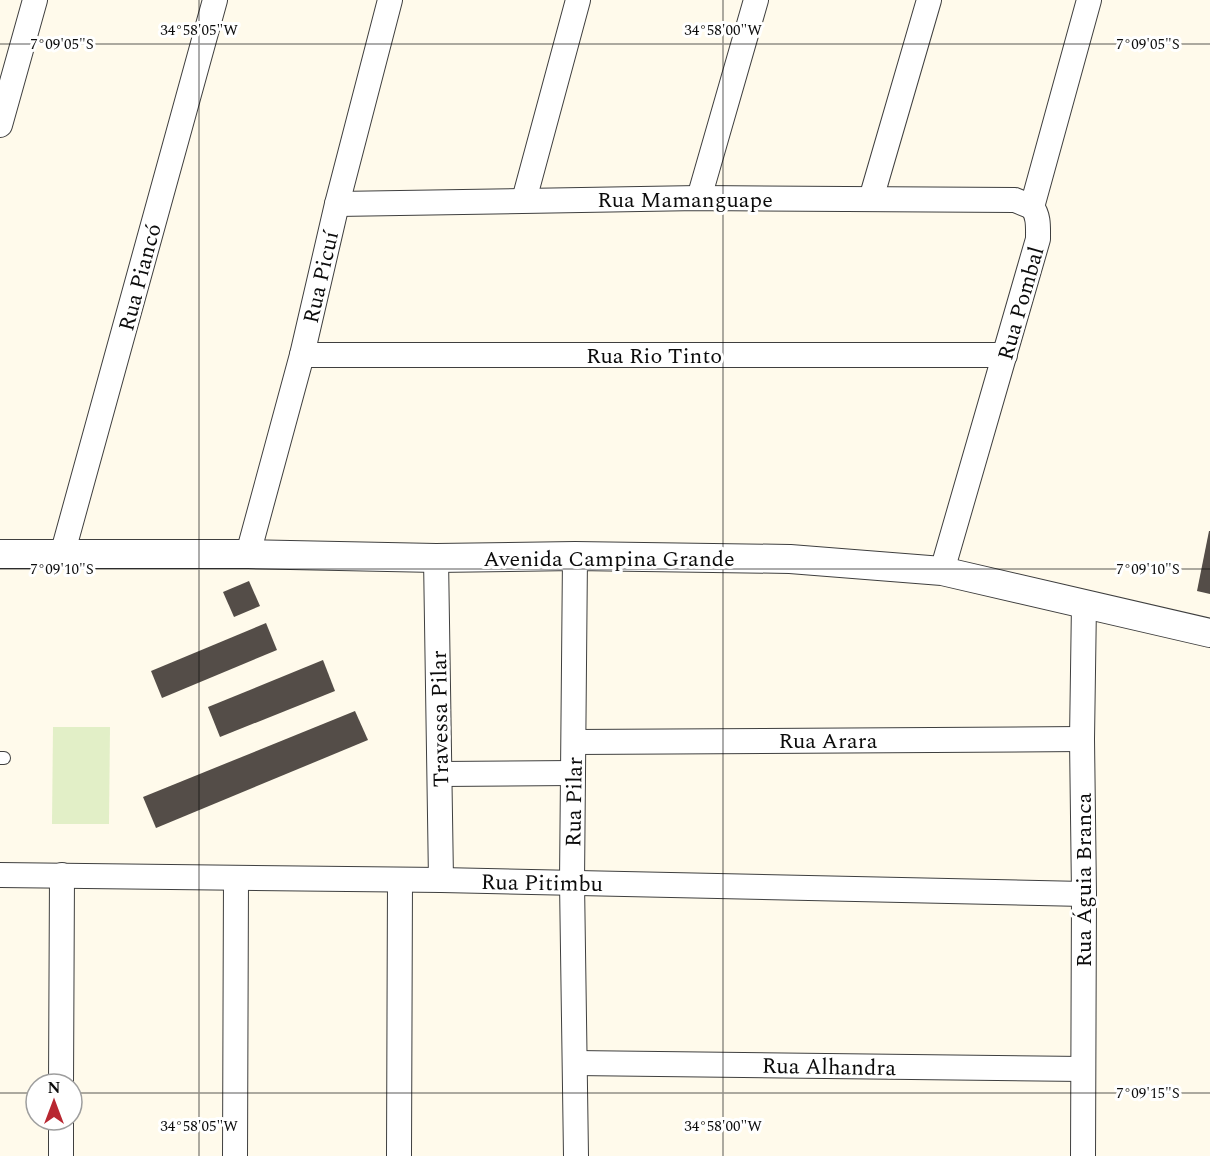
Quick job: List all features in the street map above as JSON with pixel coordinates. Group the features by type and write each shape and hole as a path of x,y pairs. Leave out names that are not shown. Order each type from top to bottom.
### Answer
{"street":[{"path":"0,125 35,0"},
{"name":"Rua Piancó","path":"62,555 215,0"},
{"name":"Rua Picuí","path":"248,554 302,354 337,204 390,0"},
{"path":"524,200 578,0"},
{"path":"699,198 756,0"},
{"path":"871,199 929,0"},
{"name":"Rua Pombal","path":"942,571 1038,238 1038,222 1036,212 1032,207 1089,0"},
{"name":"Rua Mamanguape","path":"337,204 699,198 1015,200 1032,207"},
{"name":"Rua Rio Tinto","path":"302,354 1005,355"},
{"name":"Avenida Campina Grande","path":"0,554 790,559 942,571 1210,633"},
{"name":"Rua Pilar","path":"575,556 572,882 576,1156"},
{"name":"Travessa Pilar","path":"436,558 441,879"},
{"name":"Rua Águia Branca","path":"1083,1156 1084,603"},
{"name":"Rua Arara","path":"574,742 1082,739"},
{"path":"440,774 573,773"},
{"name":"Rua Pitimbu","path":"0,875 441,879 1084,894"},
{"path":"61,1072 62,875"},
{"path":"235,1156 236,878"},
{"path":"399,1156 400,879"},
{"name":"Rua Alhandra","path":"575,1063 1083,1069"},
{"path":"61,1132 61,1156"}],"green space":[{"path":"53,727 110,727 109,824 52,824"}],"building":[{"path":"1210,531 1210,594 1197,591"},
{"path":"249,581 260,606 234,617 223,592"},
{"path":"266,623 277,650 162,698 151,671"},
{"path":"323,660 335,691 220,737 208,707"},
{"path":"355,711 368,740 156,828 143,797"}]}
